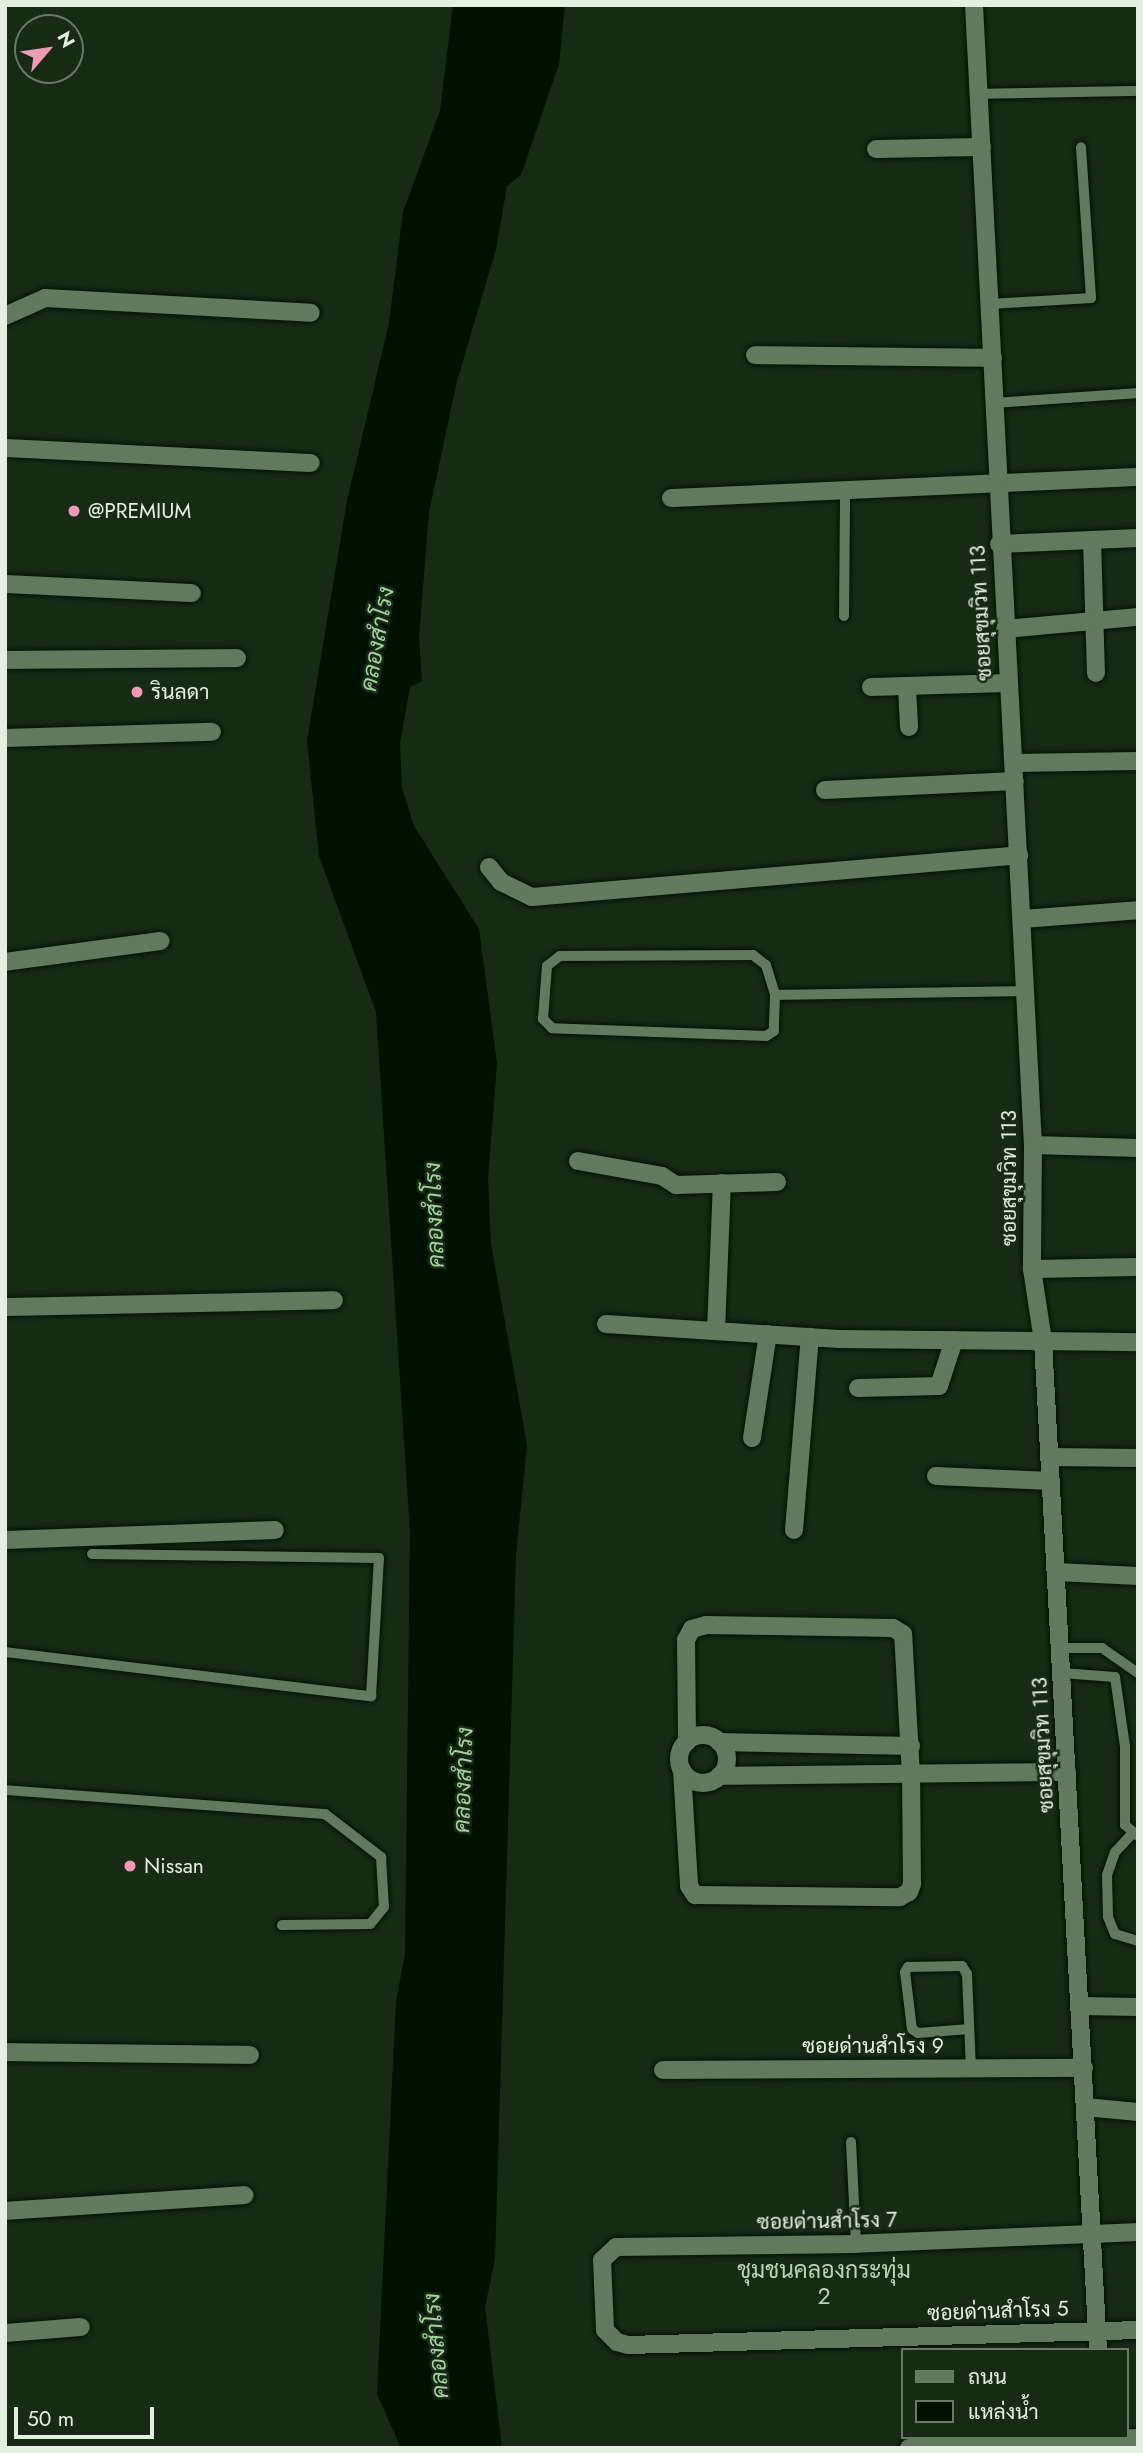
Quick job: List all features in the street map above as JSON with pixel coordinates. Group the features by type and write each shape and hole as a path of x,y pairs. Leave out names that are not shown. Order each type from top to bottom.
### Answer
{"street":[{"name":"ซอยสุขุมวิท 113","path":"974,5 993,358 999,544 1026,991 1033,1146 1032,1269 1043,1341 1094,2233 1098,2348"},
{"path":"876,149 982,147"},
{"path":"5,316 45,298 310,313"},
{"path":"755,355 993,358"},
{"path":"5,448 311,463"},
{"path":"671,498 1138,477"},
{"path":"999,544 1138,538"},
{"path":"1091,540 1096,673"},
{"path":"5,584 192,593"},
{"path":"1005,629 1138,617"},
{"path":"5,660 237,659"},
{"path":"871,687 1007,683"},
{"path":"907,687 909,727"},
{"path":"5,738 212,733"},
{"path":"825,790 1138,761"},
{"path":"489,867 501,882 532,897 1019,855"},
{"path":"1022,919 1138,910"},
{"path":"5,962 161,941"},
{"path":"1033,1146 1138,1148"},
{"path":"579,1161 662,1176 676,1185 777,1182"},
{"path":"716,1331 722,1183"},
{"path":"1032,1269 1138,1267"},
{"path":"5,1307 334,1300"},
{"path":"606,1324 810,1337 1138,1342"},
{"path":"752,1438 768,1334"},
{"path":"794,1530 810,1337"},
{"path":"858,1388 939,1386 954,1340"},
{"path":"1050,1457 1138,1458"},
{"path":"936,1476 1051,1481"},
{"path":"5,1540 275,1530"},
{"path":"1057,1572 1138,1576"},
{"path":"706,1625 893,1628 903,1634 906,1646 911,1746 909,1892 900,1897 695,1895 689,1886 680,1755 687,1742 686,1640 692,1629 706,1625"},
{"path":"687,1742 700,1735 719,1742 911,1746"},
{"path":"719,1742 727,1758 719,1776"},
{"path":"682,1770 701,1783 719,1776 1067,1772"},
{"path":"1080,2006 1138,2007"},
{"path":"5,2052 250,2054"},
{"name":"ซอยด่านสำโรง 9","path":"663,2070 1084,2068"},
{"path":"1085,2107 1138,2112"},
{"path":"5,2210 244,2194"},
{"name":"ซอยด่านสำโรง 7","path":"603,2295 602,2260 616,2247 856,2244 1138,2232"},
{"name":"ซอยด่านสำโรง 5","path":"603,2295 605,2330 617,2342 628,2345 1097,2331"},
{"path":"5,2333 81,2327"},
{"path":"1097,2331 1138,2330"},
{"path":"909,2448 1084,2439"}],"lane":[{"path":"978,94 1138,91"},
{"path":"990,304 1091,298 1081,148"},
{"path":"995,403 1138,393"},
{"path":"844,616 845,489"},
{"path":"753,955 766,965 775,995 774,1031 766,1036 552,1028 543,1018 547,966 560,956 753,955"},
{"path":"775,995 1026,991"},
{"path":"5,1653 371,1696 379,1558 92,1554"},
{"path":"1061,1648 1102,1648 1138,1674"},
{"path":"1062,1673 1115,1677 1125,1746 1125,1825 1134,1835 1115,1852 1107,1875 1108,1917 1115,1934 1138,1941"},
{"path":"5,1790 325,1814 381,1857 384,1907 370,1924 282,1925"},
{"path":"969,2029 918,2033 912,2029 905,1972 908,1967 962,1966 967,1974 971,2069"},
{"path":"851,2142 856,2244"}],"water":[{"name":"คลองสำโรง","path":"453,5 565,5 559,64 521,175 507,186 496,249 457,381 429,512 419,637 422,681 410,687 400,743 402,788 414,826 479,929 497,1063 488,1179 491,1244 527,1445 516,1555 495,2259 485,2307 502,2448 401,2448 377,2394 396,2002 405,1953 410,1532 376,1012 319,856 307,741 347,501 389,323 403,212 440,111"}],"place":[{"name":"@PREMIUM","path":"74,511"},
{"name":"รินลดา","path":"137,692"},
{"name":"Nissan","path":"130,1866"}],"district":[{"name":"ชุมชนคลองกระทุ่ม 2","path":"824,2283"}]}
